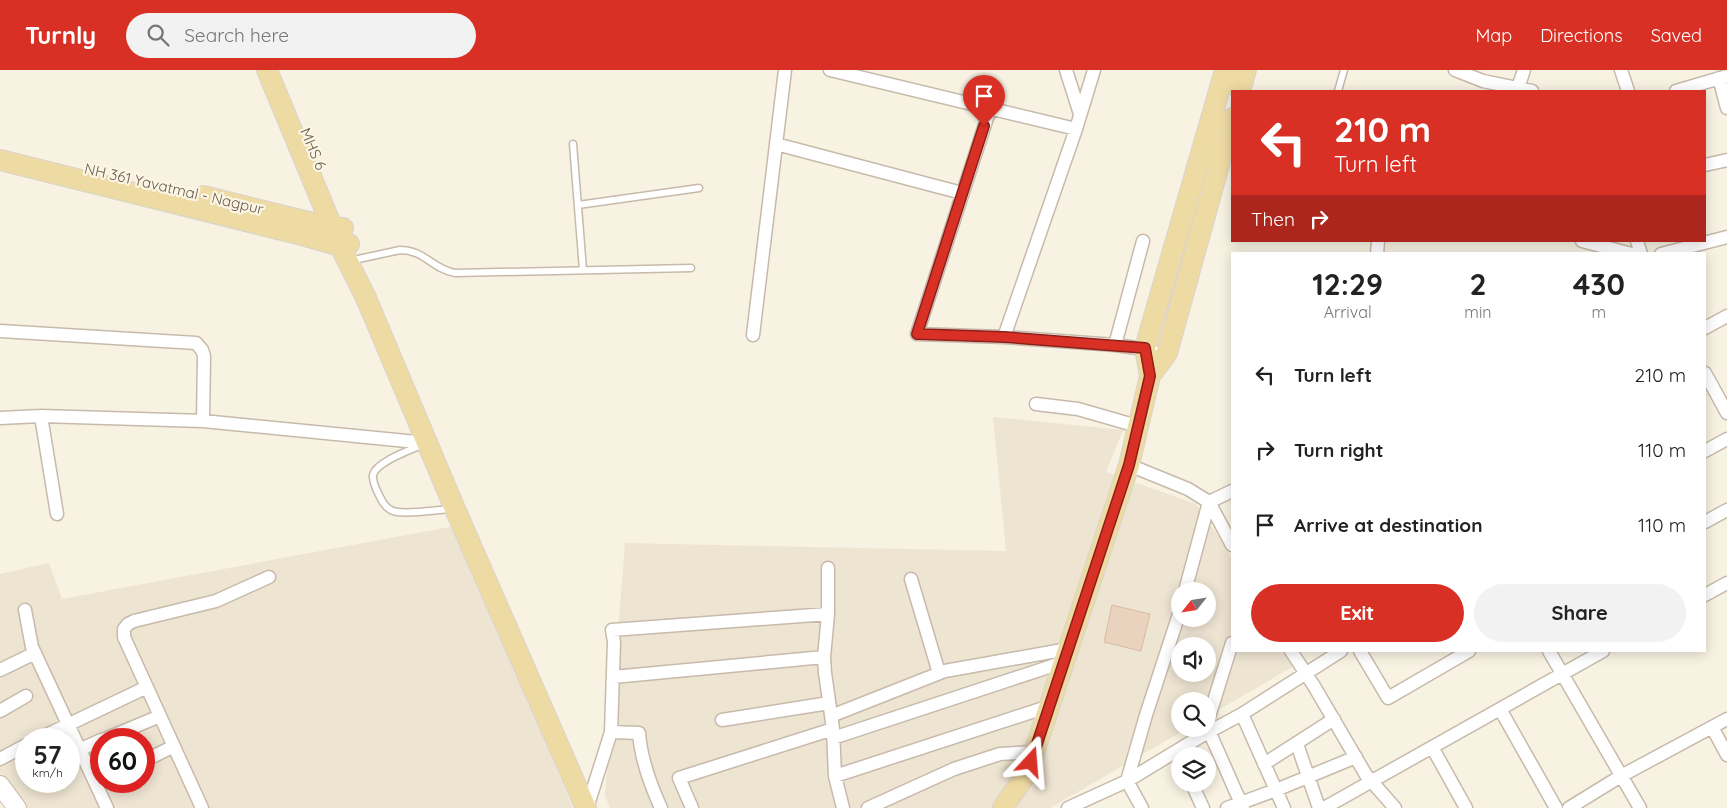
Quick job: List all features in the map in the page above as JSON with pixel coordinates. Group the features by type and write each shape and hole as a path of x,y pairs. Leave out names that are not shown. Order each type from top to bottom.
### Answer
{"main road":[{"path":"267,70 466,508 590,804"},
{"name":"MHS 6","path":"279,70 347,244"},
{"path":"1150,376 1145,348 1225,70"},
{"path":"1240,90 1246,70"},
{"path":"1004,808 1028,771 1129,465 1150,376 1168,353 1231,122"},
{"name":"NH 361 Yavatmal - Nagpur","path":"0,147 347,244"},
{"path":"0,160 298,234 347,244"},
{"path":"347,244 366,298 455,509 590,804"},
{"path":"0,785 17,808"}],"street":[{"path":"753,335 785,70"},
{"path":"830,70 1076,129"},
{"path":"1066,70 1080,114"},
{"path":"1004,337 1076,129 1094,70"},
{"path":"1455,70 1483,80 1527,90"},
{"path":"1518,88 1524,70"},
{"path":"1621,70 1628,90"},
{"path":"1679,90 1723,77 1727,108"},
{"path":"990,109 917,334 1004,337 1114,345 1145,348 1168,353"},
{"path":"776,144 962,193"},
{"path":"1706,165 1727,160"},
{"path":"1670,252 1727,238"},
{"path":"1114,345 1143,241"},
{"path":"1585,242 1610,251"},
{"path":"1706,327 1727,316"},
{"path":"0,331 196,344 202,350 204,356 203,421"},
{"path":"1706,375 1727,413"},
{"path":"1036,404 1078,409 1137,426"},
{"path":"0,418 42,416 203,421 427,443"},
{"path":"42,416 57,514"},
{"path":"1706,450 1727,439"},
{"path":"1129,465 1188,489 1208,502 1231,543"},
{"path":"1208,502 1231,491"},
{"path":"1187,582 1208,502"},
{"path":"1706,521 1727,510"},
{"path":"828,568 828,614 824,657 833,734 835,776 843,808"},
{"path":"202,808 124,637 124,629 128,624 151,616 216,600 269,577"},
{"path":"911,579 939,673"},
{"path":"1706,595 1727,584"},
{"path":"25,610 32,647 69,728"},
{"path":"590,804 610,732 614,642 612,630 828,614"},
{"path":"1142,808 1128,781 1146,715 1174,628"},
{"path":"1216,696 1231,646"},
{"path":"1292,652 1371,781 1395,808"},
{"path":"1216,725 1242,714 1338,652"},
{"path":"1361,652 1388,698 1467,652"},
{"path":"1550,652 1640,808"},
{"path":"1324,808 1601,652"},
{"path":"0,670 35,653"},
{"path":"831,716 958,667 1066,655"},
{"path":"692,808 679,778 833,734 1066,655"},
{"path":"613,677 824,657"},
{"path":"59,728 147,687"},
{"path":"0,711 26,696"},
{"path":"722,720 829,703"},
{"path":"835,776 1050,706"},
{"path":"1500,709 1556,808"},
{"path":"1242,714 1284,808"},
{"path":"131,728 160,716"},
{"path":"1264,764 1334,719"},
{"path":"1569,808 1621,776 1727,719"},
{"path":"1712,727 1727,755"},
{"path":"610,732 639,733 640,750 647,776 660,808"},
{"path":"1186,747 1197,737"},
{"path":"1210,737 1242,806"},
{"path":"1297,744 1319,808"},
{"path":"155,756 174,746"},
{"path":"1432,747 1466,808"},
{"path":"0,759 15,751"},
{"path":"80,752 90,768"},
{"path":"868,808 954,769 1000,754 1034,752"},
{"path":"1227,808 1242,806 1356,757"},
{"path":"1068,808 1128,781 1171,758"},
{"path":"1196,792 1203,808"},
{"path":"102,793 107,808"}],"lane":[{"path":"1338,90 1344,70"},
{"path":"573,144 583,270"},
{"path":"578,205 699,188"},
{"path":"347,244 408,250 443,269 455,273 691,268"},
{"path":"427,443 386,462 376,470 373,475 373,481 381,500 387,507 397,512 455,509"}],"shaded area":[{"path":"993,417 1123,430 1106,472 1196,504 1222,541 1231,558 1231,652 1284,652 1292,667 1216,711 1216,692 1171,692 1172,737 1050,808 610,808 605,796 625,543 1006,551"},
{"path":"455,526 573,808 24,808 0,773 0,574 49,563 62,599"}],"building":[{"path":"1112,605 1150,614 1141,651 1104,642"}],"route":[{"path":"984,126 917,334 1004,337 1145,348 1150,376 1129,465 1031,762"}]}
